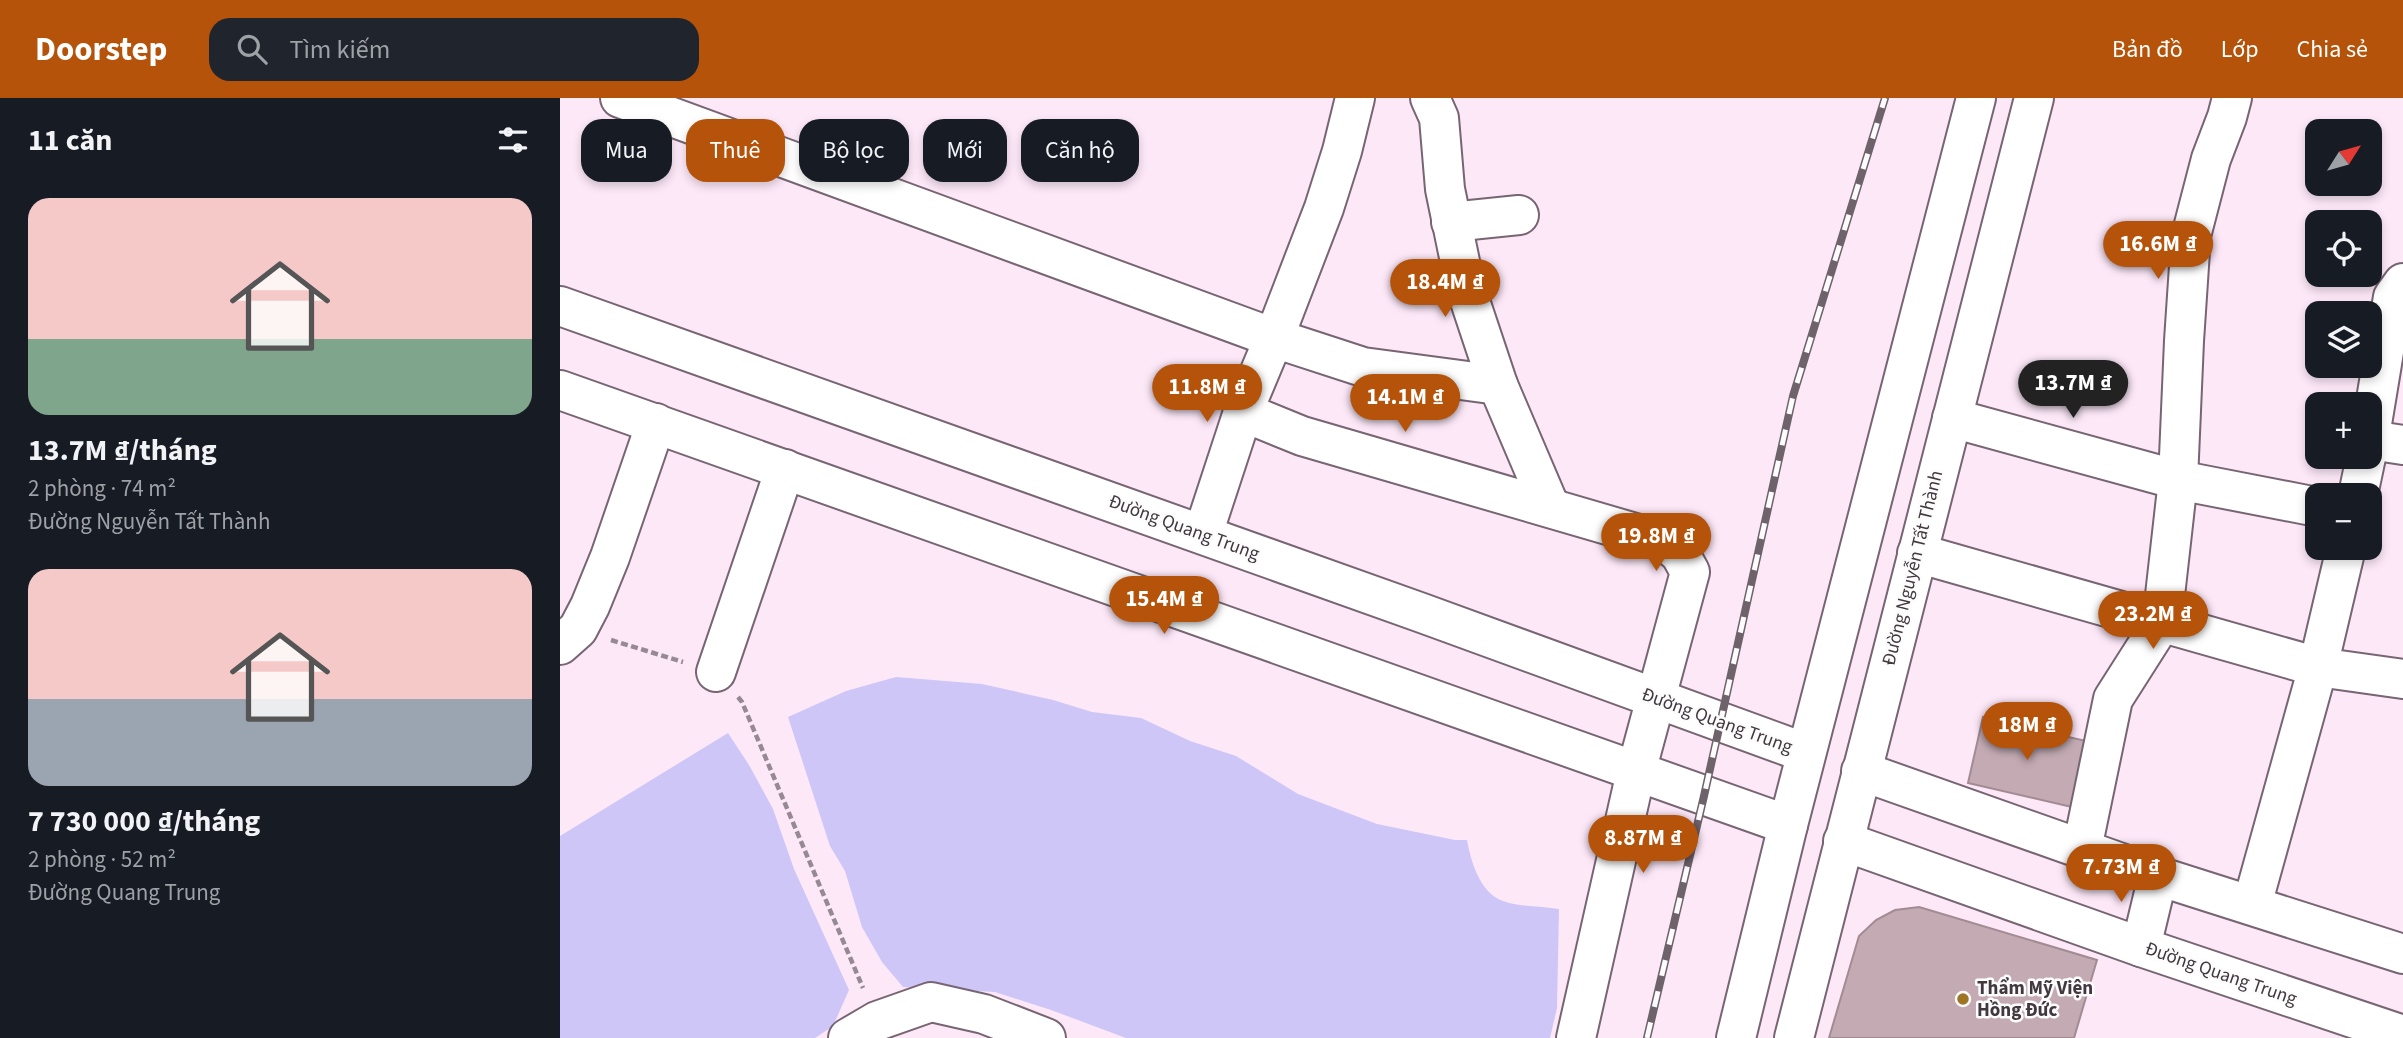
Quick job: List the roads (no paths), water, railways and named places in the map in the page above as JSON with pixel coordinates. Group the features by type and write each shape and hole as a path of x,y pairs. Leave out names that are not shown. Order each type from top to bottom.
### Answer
{"main road":[{"path":"620,98 1274,338 1363,367 1498,385"},
{"path":"1203,534 1242,412 1324,208 1355,98"},
{"path":"1430,98 1439,118 1444,189 1465,286 1498,385 1550,507"},
{"path":"1736,1038 1806,754 1976,98"},
{"name":"Đường Nguyễn Tất Thành","path":"1794,1038 2034,98"},
{"path":"2082,849 2113,699 2162,622 2178,480 2191,236 2211,159 2232,98"},
{"path":"1965,139 2020,154"},
{"path":"1451,222 1519,215"},
{"path":"2378,392 2393,297 2403,282"},
{"name":"Đường Quang Trung","path":"560,306 1203,534 1806,754"},
{"path":"560,390 1788,825"},
{"path":"1242,412 1302,436 1666,542 1680,555 1690,572 1636,772 1576,1038"},
{"path":"1952,418 2178,480 2305,505"},
{"path":"569,637 590,607 656,423"},
{"path":"2382,441 2403,445"},
{"path":"716,672 785,469"},
{"path":"1917,553 2318,667 2403,679"},
{"path":"2252,905 2318,667 2343,560"},
{"path":"1861,771 2158,876 2403,954"},
{"name":"Đường Quang Trung","path":"1843,841 2141,947 2403,1035"},
{"path":"2141,947 2158,876"},
{"path":"862,1030 931,1002 984,1014 1046,1038"}],"railway":[{"path":"1647,1038 1793,396 1885,98"}],"place":[{"name":"Thẩm Mỹ Viện Hồng Đức","path":"1963,999"}]}
